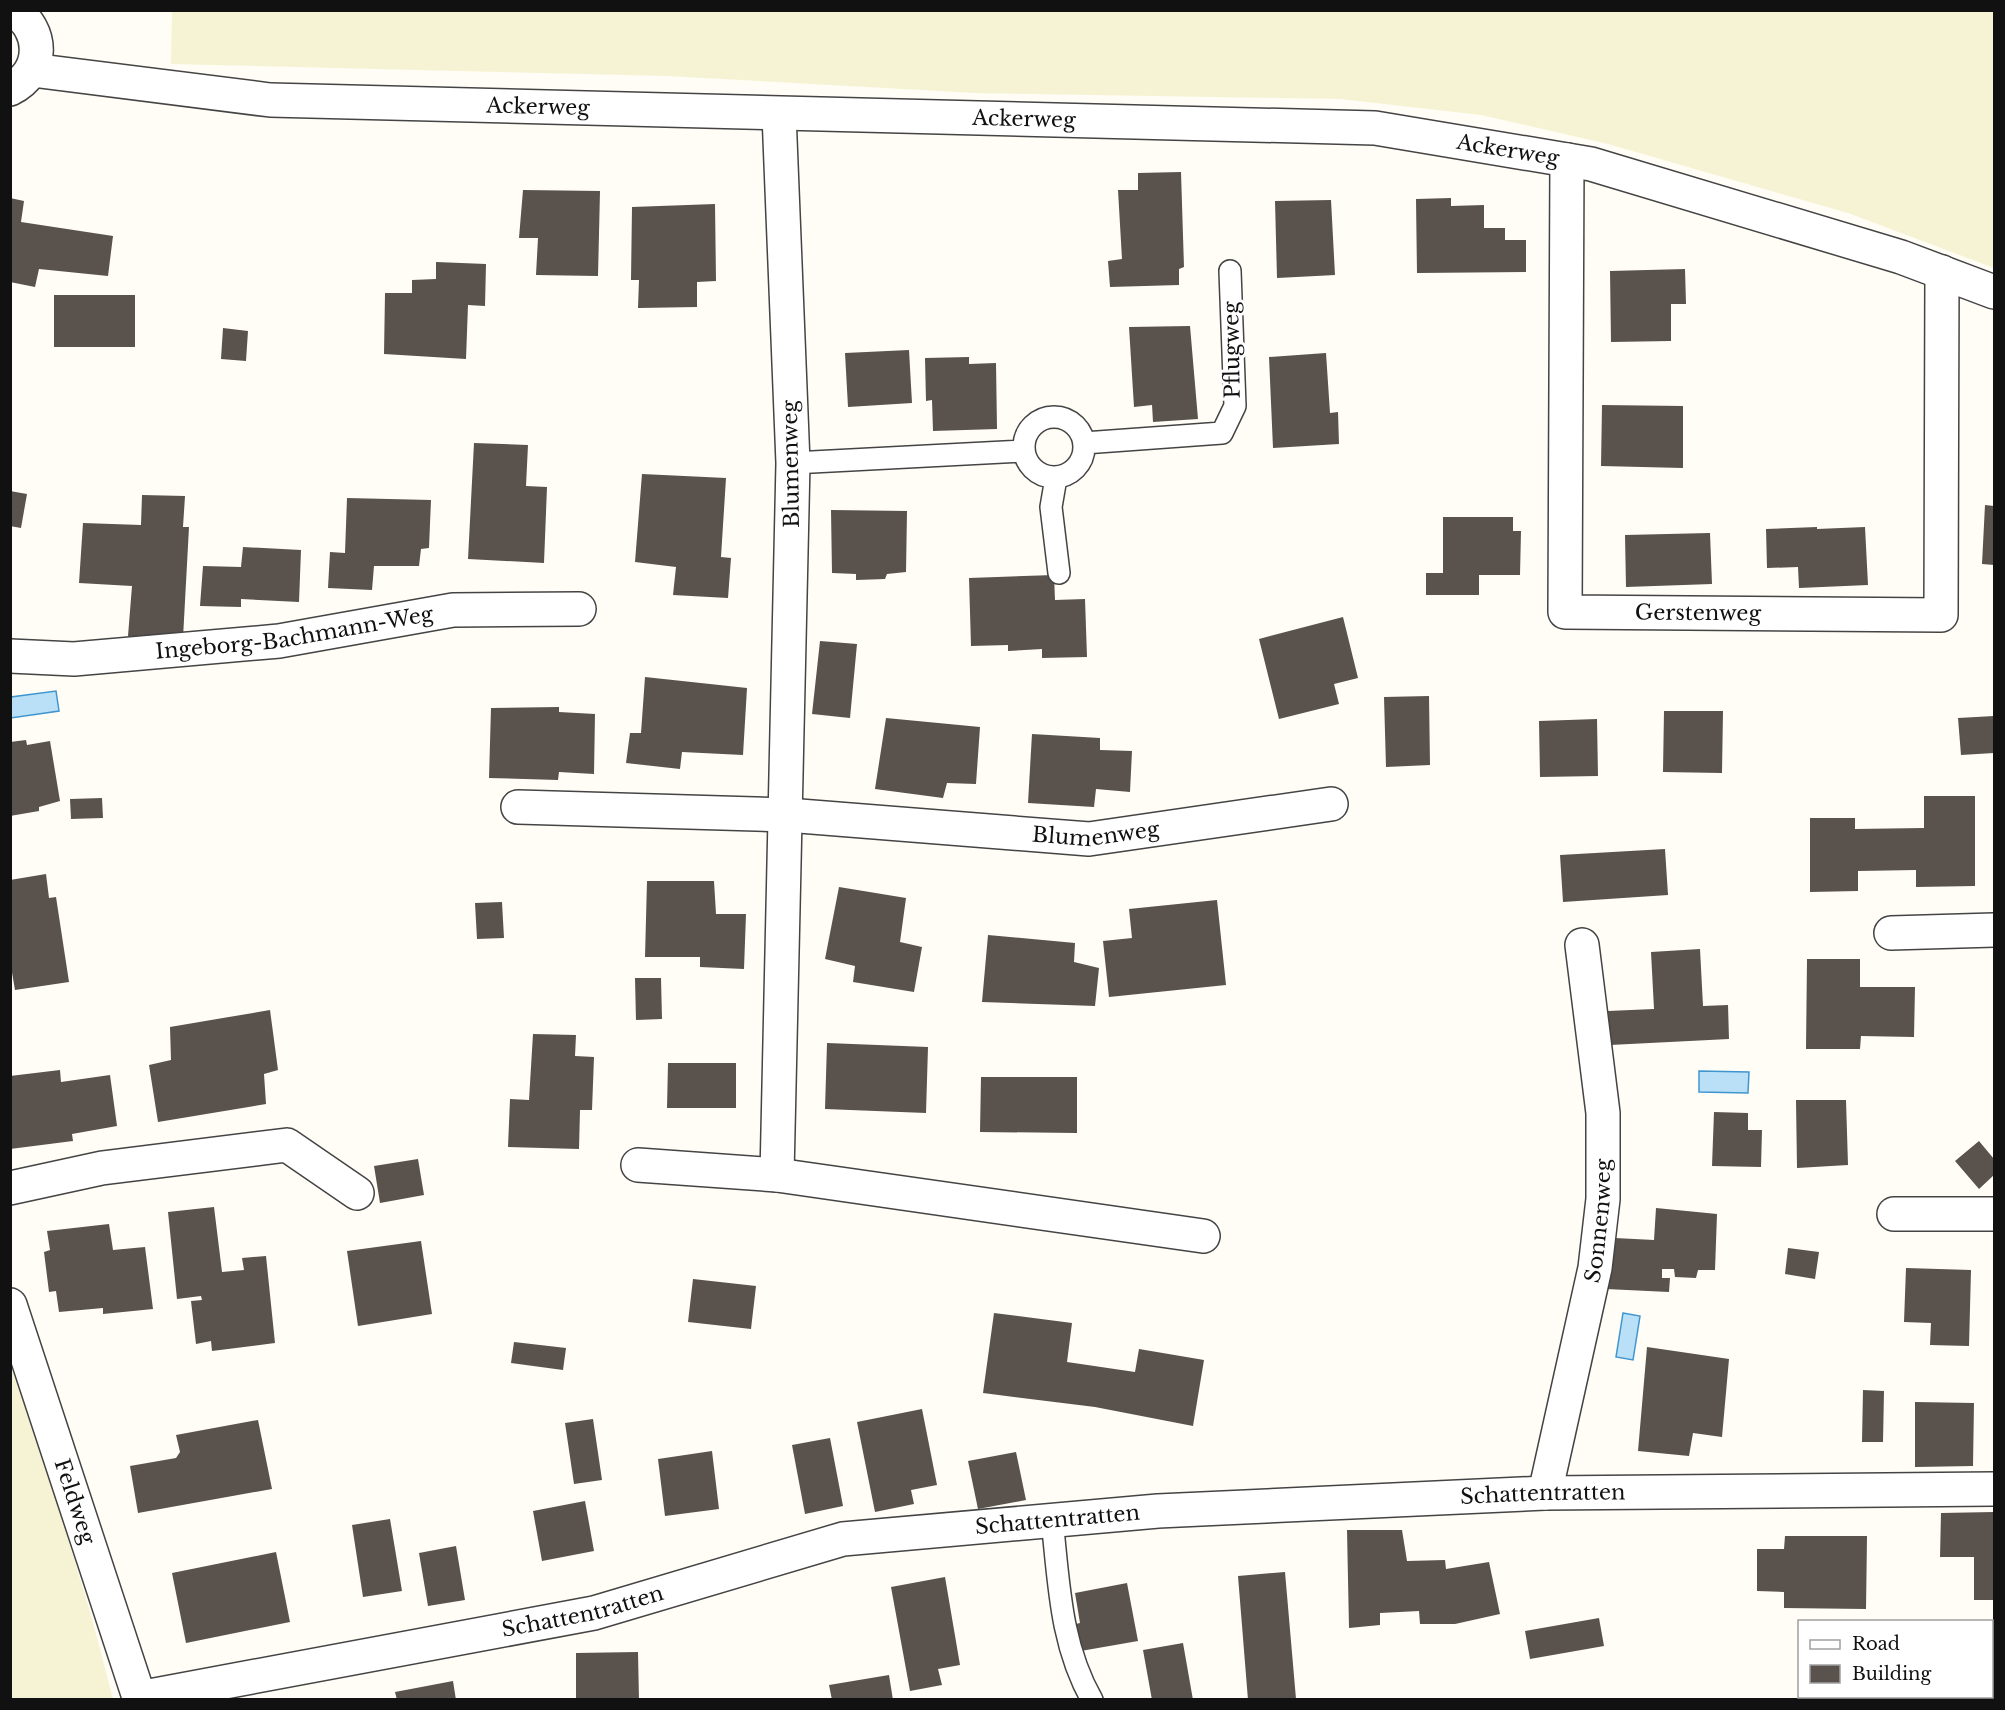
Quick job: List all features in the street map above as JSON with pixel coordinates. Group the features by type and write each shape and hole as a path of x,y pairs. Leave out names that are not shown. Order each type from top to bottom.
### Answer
{"street":[{"path":"13,10 31,27 36,41 37,56 21,79"},
{"name":"Ackerweg","path":"21,79 270,100 1375,128 1591,164 1770,217 1995,292"},
{"name":"Blumenweg","path":"777,1174 787,815 793,464 778,114"},
{"name":"Gerstenweg","path":"1567,160 1565,612 1941,615 1942,273"},
{"name":"Ingeborg-Bachmann-Weg","path":"10,656 74,659 279,641 453,609 579,609"},
{"name":"Blumenweg","path":"518,807 787,815 1089,838 1331,804"},
{"path":"1891,933 1995,930"},
{"name":"Sonnenweg","path":"1545,1493 1594,1268 1603,1199 1603,1113 1582,945"},
{"path":"10,1188 102,1168 287,1145 357,1193"},
{"path":"638,1165 777,1174 1203,1236"},
{"path":"1894,1214 1995,1214"},
{"name":"Feldweg","path":"10,1305 139,1699"},
{"name":"Schattentratten","path":"139,1699 594,1613 843,1539 1158,1511 1545,1493 1995,1489"}],"lane":[{"name":"Pflugweg","path":"1084,443 1222,433 1235,406 1230,270"},
{"path":"1047,417 1065,418 1074,424 1084,443 1081,461 1075,469 1056,478 1032,470 1023,451 1024,438 1029,428 1047,417"},
{"path":"793,464 1023,451"},
{"path":"1056,478 1051,507 1059,573"},
{"path":"1052,1520 1065,1632 1077,1674 1092,1700"}],"shaded area":[{"path":"172,10 1994,11 1994,268 1848,213 1608,144 1481,115 1340,99 975,93 667,76 171,64"},
{"path":"10,1350 90,1611 113,1699 11,1699"}],"water":[{"path":"56,691 59,711 11,718 11,697"},
{"path":"1699,1071 1749,1072 1748,1093 1699,1092"},
{"path":"1623,1313 1640,1316 1633,1360 1616,1357"}],"building":[{"path":"1181,172 1184,267 1179,269 1179,285 1110,287 1108,261 1122,259 1118,190 1138,190 1138,173"},
{"path":"523,190 600,191 598,276 536,275 538,238 519,238"},
{"path":"10,198 24,201 21,222 113,236 108,276 39,269 35,287 10,282"},
{"path":"1451,198 1451,206 1484,205 1484,228 1505,228 1505,240 1526,240 1526,272 1417,273 1416,199"},
{"path":"1331,200 1335,275 1277,278 1275,201"},
{"path":"715,204 716,281 697,282 697,307 638,308 639,280 631,280 632,207"},
{"path":"436,262 486,264 485,306 468,305 466,359 384,354 385,293 412,293 412,280 436,279"},
{"path":"1685,269 1686,304 1671,304 1671,341 1611,342 1610,271"},
{"path":"54,295 135,295 135,347 54,347"},
{"path":"1190,326 1198,419 1153,422 1152,405 1134,407 1129,327"},
{"path":"223,328 248,331 246,361 221,359"},
{"path":"909,350 912,403 848,407 845,353"},
{"path":"1326,353 1330,413 1338,412 1339,444 1273,448 1269,357"},
{"path":"969,357 969,364 996,363 997,429 933,431 932,400 926,401 925,358"},
{"path":"1602,405 1683,406 1683,468 1601,466"},
{"path":"474,443 528,445 526,486 547,487 544,563 468,559"},
{"path":"642,474 726,478 721,557 731,558 728,598 673,595 676,567 635,562"},
{"path":"10,491 27,494 21,528 10,526"},
{"path":"142,495 185,496 183,527 189,527 183,638 128,636 132,586 79,583 83,523 141,525"},
{"path":"347,498 431,500 429,548 421,549 419,566 374,566 372,590 328,588 330,552 345,553"},
{"path":"1985,505 1994,506 1994,565 1982,564"},
{"path":"831,510 907,511 906,572 887,574 885,579 856,580 856,574 832,573"},
{"path":"1443,517 1513,517 1513,531 1521,531 1520,575 1479,575 1479,595 1426,595 1426,573 1443,573"},
{"path":"1817,527 1817,529 1865,527 1868,585 1799,588 1798,567 1767,568 1766,529"},
{"path":"1710,533 1712,584 1626,587 1625,535"},
{"path":"243,547 301,550 299,602 241,599 241,607 200,606 203,566 241,567"},
{"path":"1054,575 1055,600 1085,599 1087,657 1042,658 1042,649 1008,651 1008,645 971,646 969,578"},
{"path":"1343,617 1358,678 1334,684 1339,704 1279,719 1259,639"},
{"path":"820,641 857,644 850,718 812,714"},
{"path":"645,677 747,688 743,755 682,752 680,769 626,763 630,733 641,733"},
{"path":"1429,696 1430,765 1386,767 1384,697"},
{"path":"559,707 559,712 595,714 594,774 559,772 558,780 489,778 491,708"},
{"path":"1664,711 1723,711 1722,773 1663,772"},
{"path":"1994,716 1994,753 1961,755 1958,718"},
{"path":"886,718 980,727 976,784 947,783 943,798 875,789"},
{"path":"1597,719 1598,776 1540,777 1539,721"},
{"path":"1032,734 1100,738 1100,750 1132,751 1130,792 1096,789 1094,807 1028,803"},
{"path":"26,740 27,745 50,741 60,801 39,807 39,811 10,816 10,742"},
{"path":"1924,796 1975,796 1975,886 1916,887 1916,870 1858,871 1858,891 1810,892 1810,818 1855,818 1855,829 1924,828"},
{"path":"102,798 103,818 71,819 70,799"},
{"path":"1665,849 1668,895 1563,902 1560,855"},
{"path":"46,874 49,898 56,897 69,982 15,990 10,961 10,880"},
{"path":"647,881 714,881 716,914 746,914 744,969 700,967 700,957 645,957"},
{"path":"839,887 906,898 900,942 922,947 914,992 853,982 855,966 825,959"},
{"path":"1217,900 1226,985 1109,997 1103,941 1132,938 1129,909"},
{"path":"502,902 504,938 477,939 475,903"},
{"path":"988,935 1075,943 1074,962 1099,968 1095,1006 982,1002"},
{"path":"1700,949 1703,1006 1728,1005 1729,1039 1610,1045 1608,1011 1654,1009 1651,952"},
{"path":"1807,959 1860,959 1860,987 1915,987 1914,1037 1861,1036 1860,1049 1806,1049"},
{"path":"635,978 661,978 662,1019 636,1020"},
{"path":"270,1010 278,1070 264,1074 266,1104 158,1122 149,1065 171,1060 170,1027"},
{"path":"533,1034 576,1035 575,1056 594,1057 592,1110 580,1110 579,1149 508,1147 510,1099 529,1100"},
{"path":"827,1043 928,1047 926,1113 825,1109"},
{"path":"668,1063 736,1063 736,1108 667,1108"},
{"path":"60,1070 61,1082 110,1075 117,1126 72,1134 73,1141 10,1149 10,1076"},
{"path":"981,1077 1077,1077 1077,1133 980,1132"},
{"path":"1796,1100 1846,1100 1848,1165 1797,1168"},
{"path":"1714,1112 1748,1113 1748,1130 1762,1130 1761,1167 1712,1166"},
{"path":"1979,1141 1994,1159 1994,1175 1979,1189 1955,1161"},
{"path":"418,1159 424,1195 380,1203 374,1166"},
{"path":"214,1207 222,1272 244,1270 242,1258 266,1256 275,1343 212,1351 211,1341 196,1344 191,1301 202,1300 201,1296 177,1299 168,1212"},
{"path":"1656,1208 1717,1214 1715,1270 1698,1270 1696,1278 1675,1277 1674,1269 1662,1269 1662,1278 1670,1278 1669,1292 1606,1289 1615,1238 1654,1240"},
{"path":"109,1224 113,1250 145,1247 153,1309 103,1314 103,1308 59,1312 56,1291 49,1292 44,1252 50,1250 47,1231"},
{"path":"421,1241 432,1314 358,1326 347,1251"},
{"path":"1788,1248 1819,1252 1815,1279 1785,1274"},
{"path":"1906,1268 1971,1270 1969,1346 1930,1345 1931,1323 1904,1322"},
{"path":"693,1279 756,1286 751,1329 688,1322"},
{"path":"994,1313 1072,1323 1067,1362 1135,1372 1139,1349 1204,1360 1193,1426 1095,1407 983,1393"},
{"path":"514,1342 566,1348 563,1370 511,1363"},
{"path":"1647,1347 1729,1359 1722,1437 1693,1433 1689,1456 1638,1451"},
{"path":"1863,1390 1884,1391 1883,1442 1862,1442"},
{"path":"1915,1402 1974,1403 1973,1466 1915,1467"},
{"path":"922,1409 937,1485 911,1490 914,1504 875,1512 857,1422"},
{"path":"593,1419 602,1480 574,1484 565,1423"},
{"path":"258,1420 272,1489 138,1513 130,1466 176,1458 180,1452 176,1435"},
{"path":"830,1438 843,1506 805,1514 792,1445"},
{"path":"712,1451 719,1509 665,1516 658,1459"},
{"path":"1016,1452 1026,1500 978,1509 968,1461"},
{"path":"585,1501 594,1551 542,1561 533,1511"},
{"path":"1994,1512 1994,1600 1974,1600 1974,1557 1940,1557 1941,1513"},
{"path":"390,1519 402,1591 363,1597 352,1525"},
{"path":"1347,1530 1402,1530 1407,1561 1445,1560 1446,1569 1489,1562 1500,1614 1455,1624 1420,1624 1419,1611 1380,1613 1380,1625 1349,1628"},
{"path":"1785,1536 1867,1536 1866,1609 1784,1608 1784,1592 1757,1591 1757,1549 1784,1549"},
{"path":"456,1546 465,1600 428,1606 419,1553"},
{"path":"276,1552 290,1622 186,1643 172,1573"},
{"path":"1285,1572 1296,1699 1248,1700 1238,1576"},
{"path":"945,1577 960,1665 938,1669 942,1685 910,1691 891,1587"},
{"path":"1127,1583 1138,1641 1075,1652 1071,1625 1080,1623 1075,1593"},
{"path":"1599,1618 1604,1646 1530,1659 1525,1631"},
{"path":"1183,1643 1193,1700 1152,1700 1143,1650"},
{"path":"638,1652 639,1700 576,1700 576,1653"},
{"path":"889,1675 893,1700 832,1700 829,1685"},
{"path":"453,1681 456,1700 397,1700 395,1692"}]}
